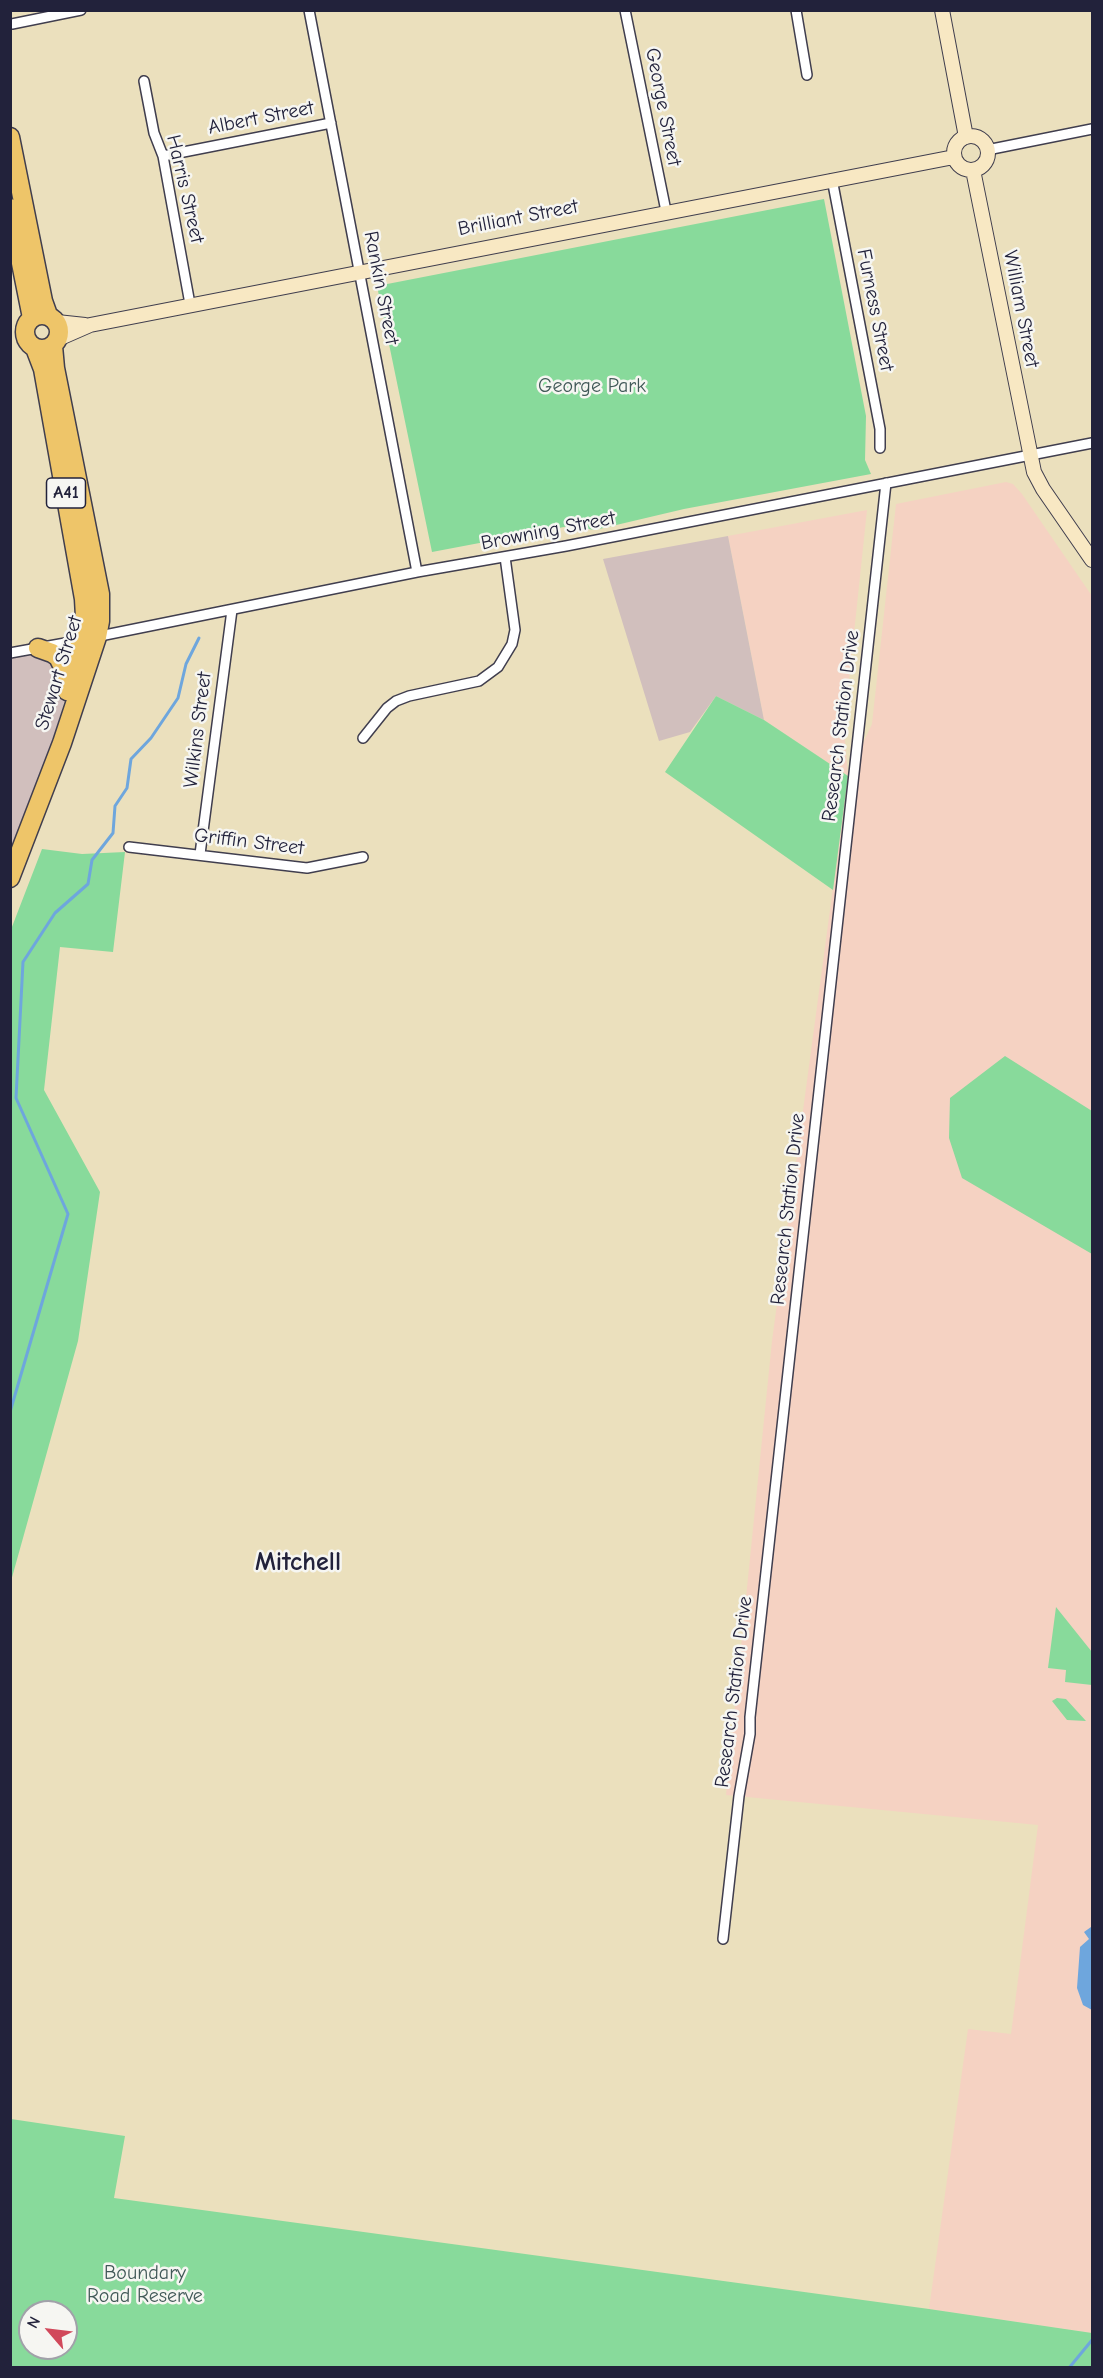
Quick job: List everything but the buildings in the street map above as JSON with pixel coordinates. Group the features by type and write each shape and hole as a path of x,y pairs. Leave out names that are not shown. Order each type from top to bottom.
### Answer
{"highway":[{"name":"Stewart Street","path":"10,137 43,301 41,328"},
{"name":"Stewart Street","path":"10,208 41,328 55,368 100,594 100,621 89,639 66,696 13,871"},
{"path":"10,345 33,346 45,350 41,328"},
{"name":"Stewart Street","path":"13,871 62,743 89,639 82,582 43,369 33,346"},
{"path":"38,648 52,653 63,664 67,682 66,696"}],"street":[{"path":"11,24 81,10"},
{"name":"Rankin Street","path":"309,10 417,572"},
{"name":"George Street","path":"625,10 666,211"},
{"path":"796,10 807,75"},
{"path":"942,10 966,137"},
{"name":"Harris Street","path":"144,81 154,133 164,156 190,304"},
{"name":"Albert Street","path":"164,156 331,123"},
{"path":"987,150 1092,129"},
{"path":"966,137 980,139 987,150 984,163 973,170 961,167 954,157 956,144 966,137"},
{"name":"Brilliant Street","path":"41,328 90,324 954,157"},
{"name":"William Street","path":"973,170 1029,455 1043,489 1092,560"},
{"name":"Furness Street","path":"832,179 880,429 880,448"},
{"name":"Browning Street","path":"10,653 417,572 1092,443"},
{"name":"Research Station Drive","path":"723,1939 739,1797 750,1734 750,1717 886,483"},
{"path":"363,738 378,718 396,701 479,681 498,667 509,650 515,630 505,557"},
{"name":"Wilkins Street","path":"200,854 232,610"},
{"name":"Griffin Street","path":"129,847 307,868 363,857"}],"shaded area":[{"path":"1006,482 1013,484 1022,494 1092,596 1092,2333 929,2309 968,2029 1011,2034 1038,1825 726,1795 772,1341 848,776 764,720 728,536 867,510 844,728 848,775 872,724 896,504"},
{"path":"728,536 764,720 716,696 690,732 659,741 603,559"},
{"path":"52,653 66,696 11,878 11,654"}],"green space":[{"name":"George Park","path":"824,199 866,416 865,460 871,474 684,509 595,530 569,526 432,552 377,286"},
{"path":"716,696 764,720 848,776 833,890 665,772"},
{"path":"42,849 82,854 125,852 113,952 60,947 44,1090 100,1192 78,1341 11,1581 10,932"},
{"path":"1005,1056 1092,1111 1092,1254 962,1178 949,1138 950,1098"},
{"path":"1056,1607 1092,1652 1092,1685 1065,1682 1066,1670 1048,1668"},
{"path":"1057,1698 1066,1699 1086,1721 1067,1720 1052,1701"},
{"name":"Boundary Road Reserve","path":"11,2119 125,2136 114,2198 1092,2333 1092,2367 11,2367"}],"water":[{"path":"1091,1927 1092,2010 1083,2005 1077,1988 1080,1947 1089,1939 1084,1932"}],"waterway":[{"path":"10,1412 68,1214 16,1098 23,962 55,913 88,884 92,860 113,833 115,806 127,788 131,759 151,738 178,698 186,664 199,638"},
{"path":"1069,2368 1092,2340"}],"district":[{"name":"Mitchell","path":"298,1563"}]}
